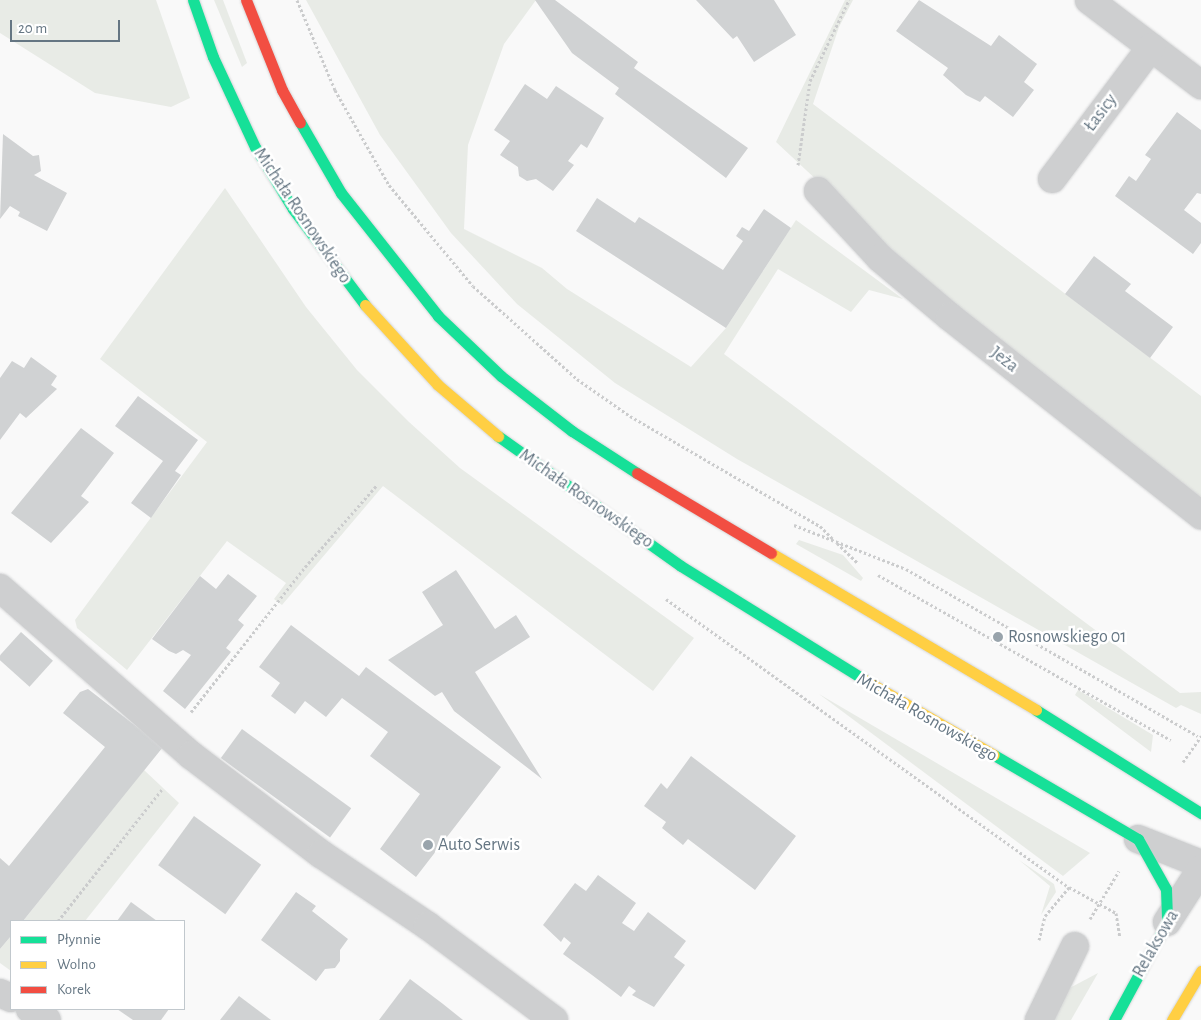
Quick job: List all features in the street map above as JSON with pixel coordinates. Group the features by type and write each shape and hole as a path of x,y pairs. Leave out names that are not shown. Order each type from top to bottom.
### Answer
{"street":[{"name":"Michała Rosnowskiego","path":"193,0 213,57 255,147 293,209 385,332 438,386 493,433 690,572 849,672 1138,839 1201,864"},
{"path":"246,0 282,90 341,193 438,316 501,376 572,430 645,478 1141,772 1201,813"},
{"path":"1089,0 1201,85"},
{"name":"Łasicy","path":"1052,179 1150,47"},
{"name":"Jeża","path":"818,191 880,258 922,294 1201,515"},
{"path":"0,588 170,738 321,854 428,926 554,1020"},
{"path":"1138,839 1166,889 1168,922"},
{"name":"Relaksowa","path":"1114,1020 1168,922 1201,869"},
{"path":"1039,1020 1075,946"},
{"path":"1172,1020 1201,971"},
{"path":"32,1010 47,1020"}],"path":[{"path":"296,0 335,90 389,185 473,286 524,334 615,405 820,526 862,568"},
{"path":"797,174 810,81 849,0"},
{"path":"170,738 305,567 377,485"},
{"path":"791,524 906,569 1200,736 1178,770"},
{"path":"870,572 909,589 1010,651 1056,672 1171,740"},
{"path":"59,920 163,788"},
{"path":"1075,946 1120,870"}],"shaded area":[{"path":"0,0 156,0 190,98 171,107 95,93 0,33"},
{"path":"214,0 223,0 247,63 242,67"},
{"path":"306,0 536,0 504,44 468,145 464,229 542,268 567,289 691,367 726,328 796,220 903,299 869,290 851,312 778,269 724,354 1180,693 1201,692 1201,714 1181,705 1176,708 737,459 615,383 517,304 451,233 380,135"},
{"path":"845,0 853,0 839,27 813,104 1201,396 1201,498 927,283 776,142"},
{"path":"225,188 306,307 357,370 409,422 460,468 694,638 653,691 383,486 282,605 274,599 286,583 227,541 127,670 77,628 75,620 207,442 100,359"},
{"path":"799,540 843,555 863,578 861,581 796,544"},
{"path":"1078,690 1153,735 1151,752 1075,695"},
{"path":"819,694 1090,853 1063,876"},
{"path":"144,770 179,803 86,920 24,920"},
{"path":"1019,860 1054,884 1056,892 1041,915 1050,886"},
{"path":"10,937 10,970 0,963 0,949"},
{"path":"1098,973 1071,1020 1052,1020 1064,991"}],"building":[{"path":"535,0 555,0 638,62 634,68 748,148 726,178 615,94 619,88 572,53"},
{"path":"696,0 774,0 796,35 754,62 737,36 733,39"},
{"path":"919,0 991,46 999,35 1037,64 1024,82 1034,90 1013,117 985,96 980,102 966,95 943,75 948,68 896,31"},
{"path":"525,84 547,99 556,86 604,118 587,148 581,144 568,161 574,165 553,191 536,179 527,181 519,176 518,167 500,155 510,141 494,130"},
{"path":"1177,112 1201,130 1201,194 1197,193 1184,210 1201,223 1201,243 1193,254 1115,196 1129,176 1136,181 1151,159 1145,155"},
{"path":"3,134 33,156 39,155 41,171 34,175 67,193 47,231 18,216 20,212 10,206 0,219"},
{"path":"597,198 635,223 639,217 723,270 743,241 736,236 742,227 749,231 764,209 791,228 726,328 576,231"},
{"path":"1094,256 1131,284 1125,291 1173,327 1150,358 1065,294"},
{"path":"31,357 57,376 51,385 57,389 26,418 20,413 0,440 0,378 12,361 24,368"},
{"path":"138,396 198,440 175,471 181,475 151,518 131,503 163,461 115,426"},
{"path":"81,428 114,453 81,496 89,502 51,543 11,513"},
{"path":"456,570 495,629 516,615 530,637 475,672 542,779 454,711 442,692 435,696 388,660 443,625 422,592"},
{"path":"228,574 257,596 238,620 244,625 226,648 231,652 185,709 163,691 191,655 183,650 176,654 152,639 200,576 216,589"},
{"path":"291,625 359,676 366,667 501,767 416,877 380,849 420,794 370,756 388,732 342,698 326,717 305,701 295,714 271,696 280,683 259,667"},
{"path":"21,632 53,661 30,687 0,660 0,655"},
{"path":"88,689 163,747 24,920 10,920 10,937 0,949 0,858 9,866 105,747 63,713 80,692"},
{"path":"242,729 351,808 330,837 221,758"},
{"path":"691,756 796,836 755,890 688,839 683,845 662,828 666,822 644,806 661,783 667,789"},
{"path":"194,816 261,865 225,914 158,865"},
{"path":"598,875 636,903 622,923 634,931 648,912 686,941 674,957 685,965 654,1007 632,995 636,991 629,986 621,997 563,954 571,943 564,937 561,942 543,925 575,883 586,891"},
{"path":"296,892 316,906 312,911 348,939 340,950 340,961 335,968 325,969 316,981 261,940"},
{"path":"131,902 156,920 118,920"},
{"path":"410,979 443,1004 463,1020 379,1020"},
{"path":"239,996 271,1020 220,1020"},
{"path":"118,1010 168,1010 161,1020 133,1020"}],"traffic: fast":[{"path":"193,0 213,57 255,147 293,209 365,305"},
{"path":"300,122 341,193 438,316 501,376 572,431 637,473"},
{"path":"498,436 681,566 863,679"},
{"path":"1036,710 1201,813"},
{"path":"994,755 1138,839 1166,889 1167,922 1114,1020"}],"traffic: slow":[{"path":"365,305 438,385 498,436"},
{"path":"771,553 1036,710"},
{"path":"863,679 994,755"},
{"path":"1172,1020 1201,971"}],"traffic: jam":[{"path":"246,0 282,90 300,122"},
{"path":"637,473 771,553"}],"place":[{"name":"Rosnowskiego 01","path":"998,637"},
{"name":"Auto Serwis","path":"428,845"}]}
